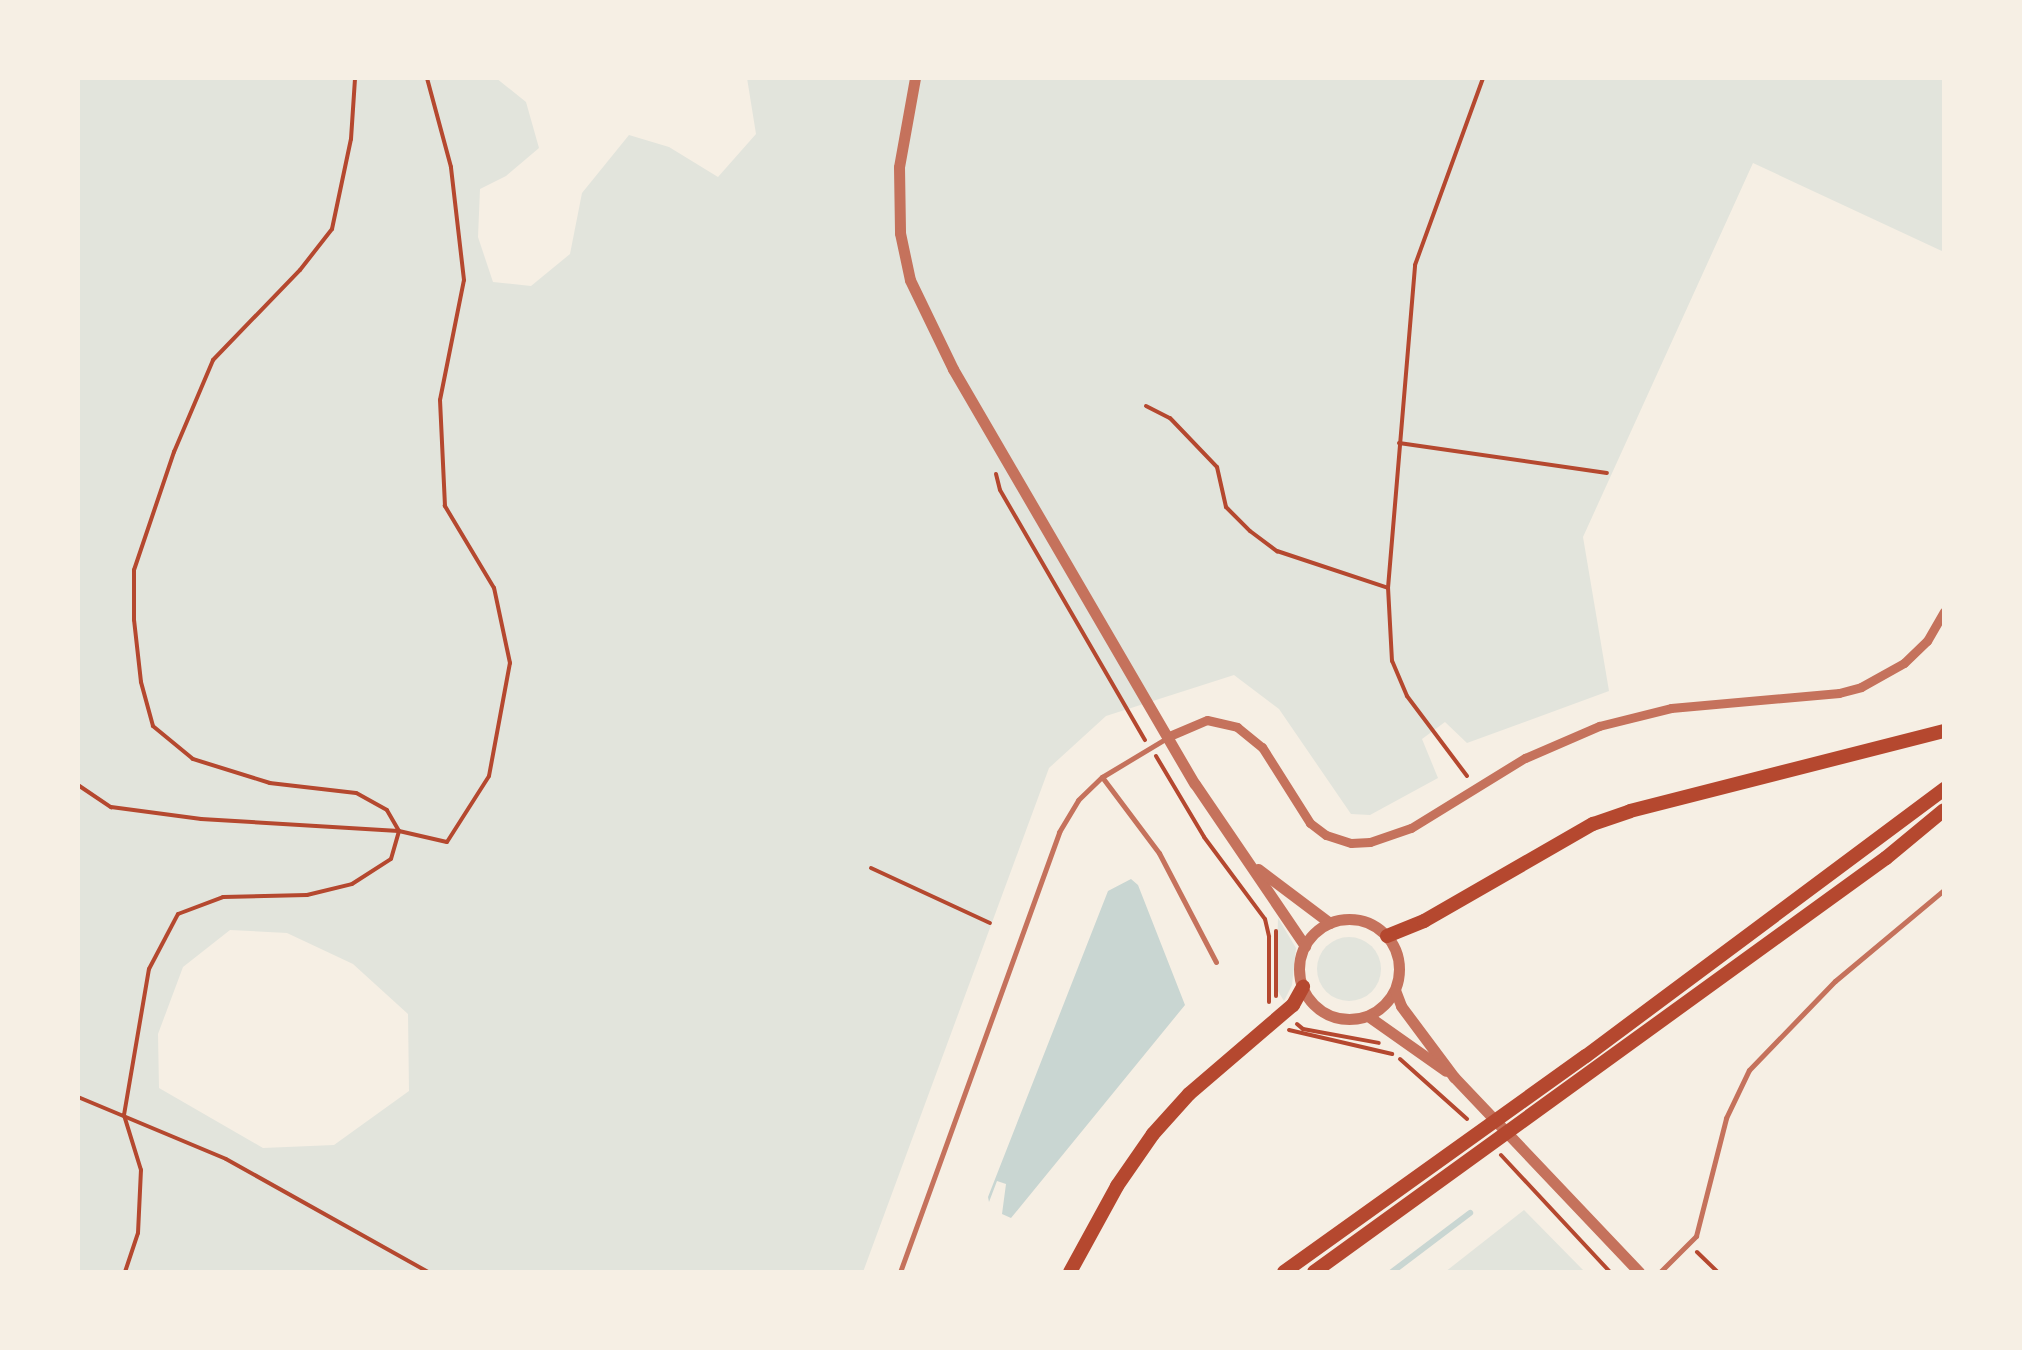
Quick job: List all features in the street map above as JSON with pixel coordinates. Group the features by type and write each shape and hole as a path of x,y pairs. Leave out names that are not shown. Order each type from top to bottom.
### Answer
{"main road":[{"path":"1387,936 1424,921 1612,818 1653,803 1837,762 1944,732"},
{"path":"1284,1272 1944,790"},
{"path":"1314,1272 1886,858 1944,810"},
{"path":"1886,858 1944,824"},
{"path":"1070,1272 1117,1186 1152,1134 1189,1094 1293,1005 1303,987"}],"street":[{"path":"915,78 898,167 900,233 910,280 953,368 1167,737 1212,811 1305,946"},
{"path":"1167,737 1207,720 1237,726 1262,747 1310,823 1351,843 1389,838 1565,739 1644,713 1861,687 1904,664 1926,641 1944,612"},
{"path":"1250,863 1330,923"},
{"path":"1395,990 1368,1016 1353,1019 1328,1015 1303,987 1300,963 1305,946 1330,923 1363,921 1387,936 1398,957 1395,990 1401,1006 1454,1077 1639,1272"},
{"path":"1368,1016 1454,1077"}],"lane":[{"path":"900,1272 1059,832 1078,800 1102,778 1167,737"},
{"path":"1102,778 1159,853 1216,962"},
{"path":"1660,1272 1689,1247 1703,1214 1726,1118 1750,1070 1836,981 1944,890"}],"path":[{"path":"126,1272 138,1233 141,1170 124,1115 148,969 178,914 224,896 307,895 352,884 391,859 399,831 387,810 356,793 270,783 193,759 154,726 141,682 134,620 134,570 174,452 212,360 300,270 332,228 351,139 355,78"},
{"path":"78,785 111,807 201,819 399,831 447,842 489,776 510,663 494,588 445,506 440,400 464,280 451,167 427,78"},
{"path":"1475,788 1407,696 1387,635 1416,265 1483,78"},
{"path":"1146,406 1170,418 1216,467 1226,507 1250,531 1277,551 1388,588"},
{"path":"1399,444 1607,473"},
{"path":"871,868 990,924"},
{"path":"78,1096 226,1158 428,1272"},
{"path":"1689,1247 1718,1272"}],"shaded area":[{"path":"78,78 496,78 526,102 539,148 506,176 480,189 478,237 493,282 531,286 570,254 582,193 629,135 669,147 718,177 756,134 747,78 1944,78 1944,252 1753,163 1583,537 1609,691 1467,743 1445,722 1422,739 1438,778 1370,815 1351,814 1279,709 1234,675 1106,716 1049,768 863,1272 78,1272","holes":["230,930 287,933 353,964 408,1014 409,1091 334,1145 263,1148 159,1088 158,1034 183,967"]},
{"path":"1131,879 1138,885 1185,1005 1011,1218 1002,1214 1006,1184 997,1181 989,1202 988,1197 1108,891"},
{"path":"1278,918 1296,948 1292,985 1284,1001 1276,988"},
{"path":"1349,937 1371,947 1381,969 1371,991 1349,1001 1327,991 1317,969 1327,947"},
{"path":"1524,1210 1585,1272 1445,1272"}],"waterway":[{"path":"1392,1272 1470,1213"}]}
